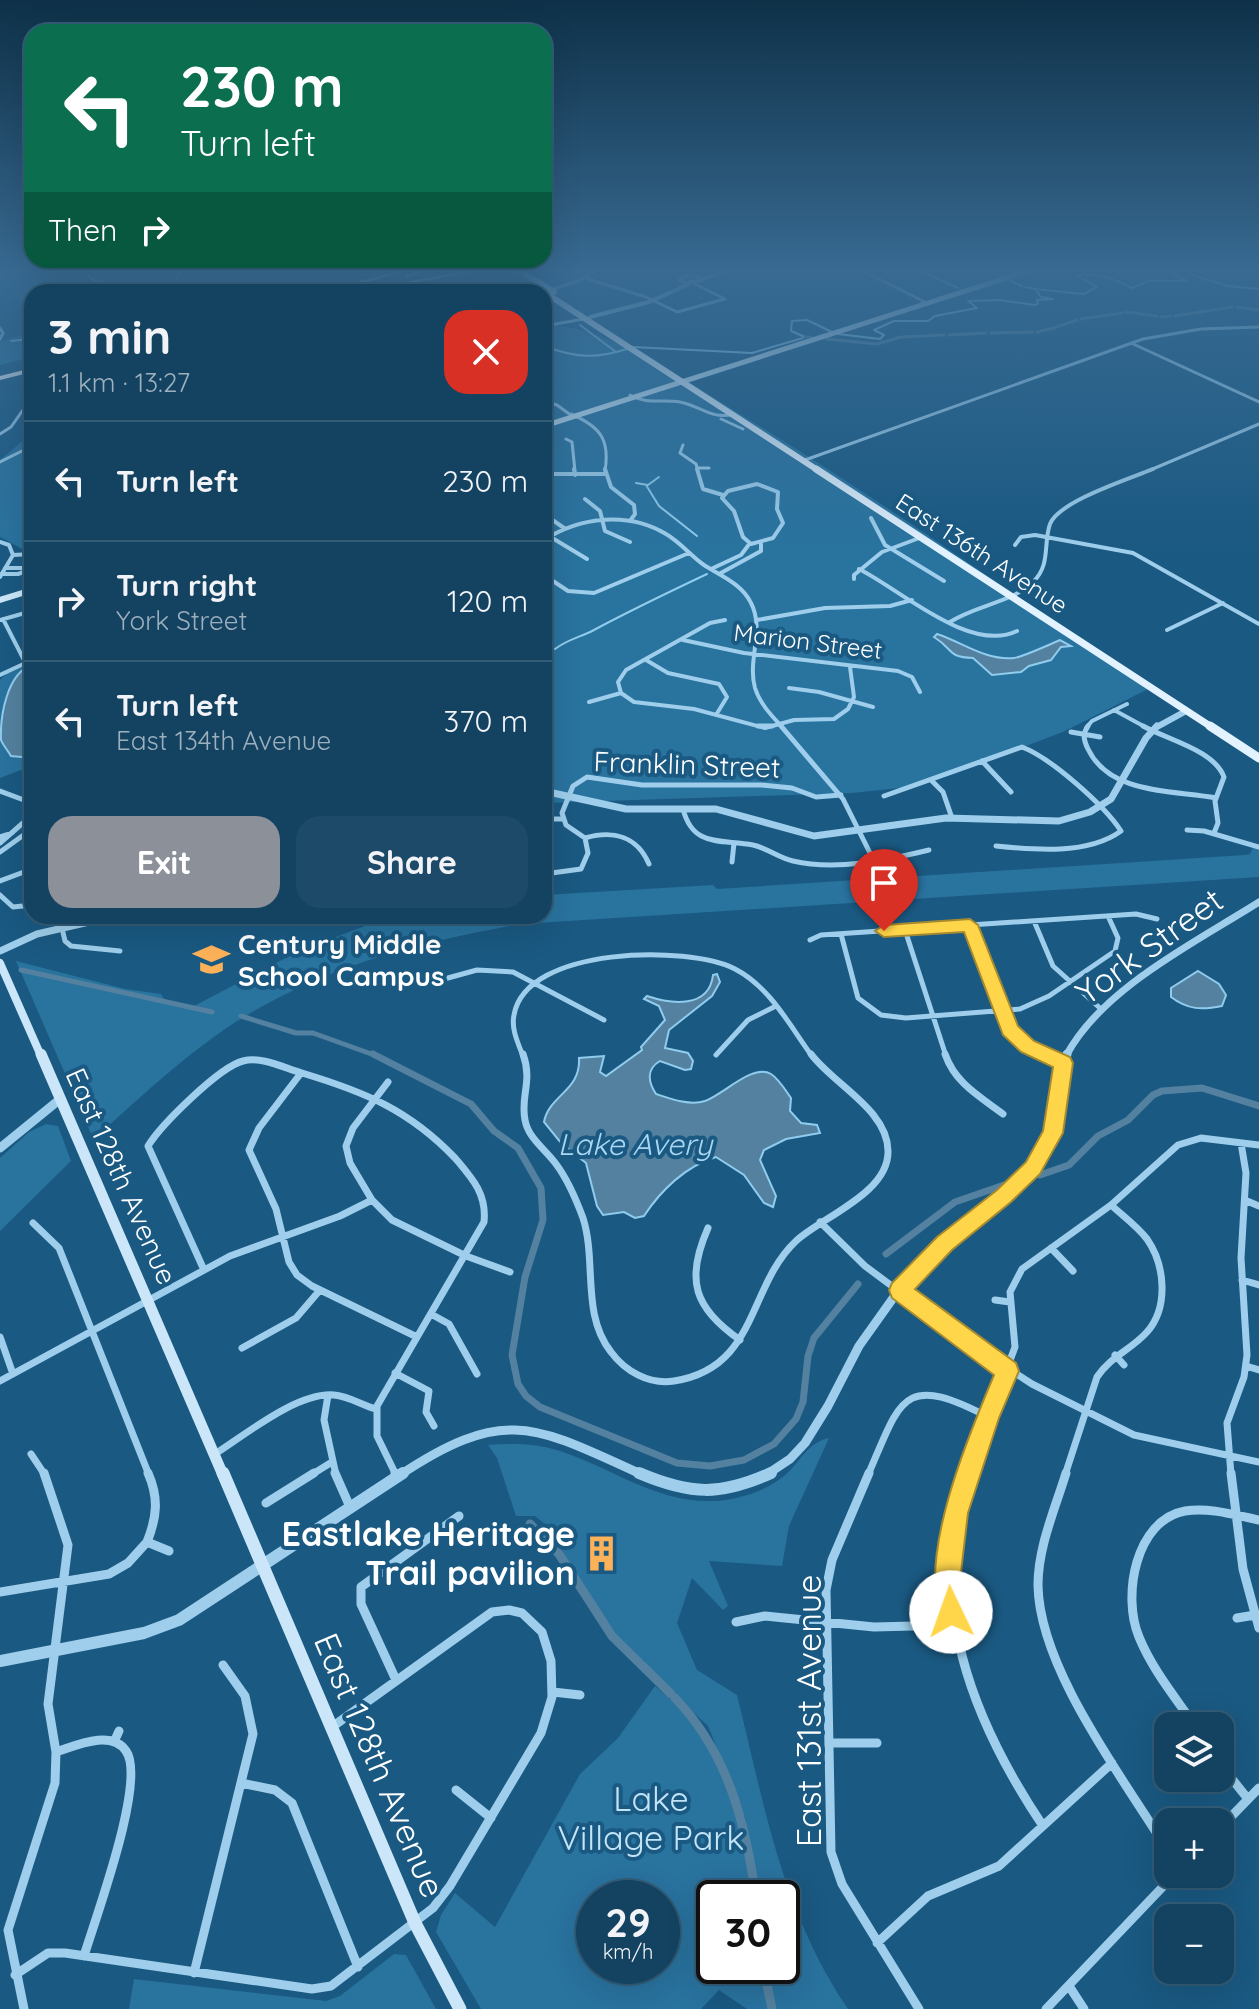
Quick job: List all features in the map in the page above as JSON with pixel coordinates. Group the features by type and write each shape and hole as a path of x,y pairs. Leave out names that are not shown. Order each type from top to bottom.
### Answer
{"highway":[{"path":"0,375 24,369"}],"main road":[{"name":"East 136th Avenue","path":"657,363 1259,758"},
{"path":"552,422 738,363"},
{"path":"0,598 24,590"},
{"name":"East 128th Avenue","path":"0,963 149,1300 415,1923 460,2009"}],"street":[{"path":"805,460 1076,363"},
{"path":"1174,363 1259,402"},
{"path":"632,397 647,405 681,402 743,429"},
{"path":"552,403 600,436 608,451 604,474 610,486 634,505 635,514 630,521"},
{"path":"0,434 11,427 24,408"},
{"path":"720,418 734,414"},
{"path":"950,622 1034,581 1040,574 1050,520 1066,506 1259,424"},
{"path":"566,439 572,442 575,475"},
{"path":"683,445 680,453 695,463 703,489 723,495 754,484 778,492 776,506 782,529 775,537 761,544 750,543 738,531 736,515 723,495"},
{"path":"0,462 24,450"},
{"path":"697,468 709,468"},
{"path":"552,477 604,474"},
{"path":"585,499 598,508 605,531 630,542"},
{"path":"871,518 881,540 890,548 944,581"},
{"path":"552,520 564,528"},
{"path":"552,534 564,528 602,520 630,521 661,530 746,594 757,620 752,654 756,691 841,795 862,831 873,859"},
{"path":"854,579 859,569 890,548 920,536"},
{"path":"1015,545 1026,536 1047,537 1133,553 1259,624"},
{"path":"552,538 587,559"},
{"path":"0,542 10,547 13,555"},
{"path":"711,569 741,555 750,543"},
{"path":"719,574 761,551 761,544"},
{"path":"0,550 10,547"},
{"path":"552,580 568,591 590,594 606,590 689,553"},
{"path":"13,555 24,554"},
{"path":"1,576 13,555"},
{"path":"5,568 24,568"},
{"path":"859,569 879,577 924,610 990,638 1017,631"},
{"path":"1,576 24,571"},
{"path":"757,620 781,620 828,607 889,608 912,600"},
{"path":"1167,630 1223,603"},
{"path":"24,613 2,619 24,660"},
{"path":"621,693 618,682 622,674 713,622 725,620"},
{"name":"Marion Street","path":"683,640 695,645 752,654 903,672 914,679 920,692"},
{"path":"646,660 668,673 719,684 727,697 716,715"},
{"path":"0,675 24,663"},
{"path":"589,702 621,693 640,703 683,707 761,728 794,720 834,719 845,712 853,701 850,667"},
{"path":"789,688 873,707"},
{"path":"1083,734 1088,724 1127,704"},
{"path":"1114,710 1153,732 1205,754 1220,766 1224,777 1216,798 1218,823 1214,833"},
{"path":"552,793 626,809 723,810 809,836 952,818 1053,821 1099,808 1124,781 1143,743 1153,732 1183,717 1186,711"},
{"path":"1071,732 1100,737"},
{"path":"1083,734 1099,769 1124,781 1150,788 1216,798"},
{"path":"884,796 1022,747 1033,751 1120,829 1112,840 1031,849 996,846"},
{"path":"982,761 1011,792"},
{"name":"Franklin Street","path":"567,796 575,784 587,777 642,785 786,787 812,796 841,795"},
{"path":"1170,780 1173,790"},
{"path":"932,781 943,792 952,818"},
{"path":"0,791 24,799"},
{"path":"562,819 562,807 567,796"},
{"name":"Franklin Street","path":"807,806 812,796"},
{"path":"683,809 687,826 697,835 711,841 759,847 806,863 909,856 929,850"},
{"path":"552,819 562,819 585,838 588,853 581,869 552,873"},
{"path":"0,840 24,822"},
{"path":"1187,830 1214,833 1259,847"},
{"path":"585,838 605,833 622,835 645,853 649,864"},
{"path":"0,852 24,836"},
{"path":"732,862 734,843"},
{"path":"0,881 24,872"},
{"path":"0,895 6,904 15,908 24,906"},
{"name":"York Street","path":"0,1661 144,1633 167,1625 192,1613 397,1476 457,1440 485,1431 511,1429 548,1435 678,1488 725,1490 773,1473 803,1446 870,1330 899,1290 944,1243 1004,1196 1033,1168 1053,1133 1063,1063 1081,1030 1101,1009 1259,902"},
{"path":"810,940 821,935 1136,914 1157,919"},
{"path":"841,934 856,993 865,1005 891,1018 933,1016 1031,1006 1115,951 1118,938 1108,916"},
{"path":"1034,921 1053,966 1101,1009"},
{"path":"0,952 79,924"},
{"path":"970,925 1010,1030 1021,1042 1063,1063"},
{"path":"58,930 71,946 120,951"},
{"path":"905,930 956,1077 1003,1114"},
{"path":"671,956 731,968 751,980 774,1007 824,1071 875,1117 888,1145 888,1162 880,1179 796,1241 780,1261 740,1340 716,1364 682,1379 665,1382 637,1375 614,1357 593,1316 590,1244 578,1204 561,1172 532,1137 523,1114 528,1072 513,1035 513,1020 522,996 549,973 573,965 671,956"},
{"path":"426,984 485,970 513,972 604,1020"},
{"path":"716,1055 748,1020 774,1007"},
{"path":"204,1270 149,1153 149,1142 229,1068 249,1060 301,1073 375,1099 424,1127 480,1188 486,1215 466,1256 376,1409 377,1436 397,1476"},
{"path":"301,1073 259,1128 249,1150 276,1209 293,1269 304,1281 320,1290 417,1337"},
{"path":"388,1082 349,1135 346,1150 350,1163 372,1200 392,1220 466,1256 510,1272"},
{"path":"0,1148 59,1100"},
{"path":"1043,1826 1018,1789 983,1719 964,1671 953,1625 949,1572 952,1531 964,1483 1008,1371 1016,1337 1010,1302 1012,1285 1022,1269 1111,1205 1183,1142 1211,1138 1259,1145"},
{"path":"1241,1143 1248,1176 1242,1280 1246,1366 1243,1384 1226,1420 1243,1569 1259,1628"},
{"path":"0,1381 204,1270 283,1236 340,1216 372,1200"},
{"path":"1247,1201 1259,1206"},
{"path":"1111,1205 1151,1245 1159,1267 1159,1310 1149,1330 1115,1355 1100,1371 1046,1531 1039,1572 1039,1596 1047,1638 1058,1669 1154,1829"},
{"path":"820,1222 847,1251 1008,1371 1134,1435 1259,1462"},
{"path":"0,1592 109,1574 128,1563 147,1542 156,1520 156,1492 93,1330 59,1248 33,1223"},
{"path":"708,1228 697,1253 696,1287 709,1317 740,1340"},
{"path":"1051,1248 1073,1271"},
{"path":"1242,1280 1259,1285"},
{"path":"242,1348 296,1318 320,1290"},
{"path":"995,1300 1010,1302"},
{"path":"431,1314 449,1324 477,1374"},
{"path":"0,1337 13,1374"},
{"path":"1115,1355 1124,1365"},
{"path":"1246,1366 1259,1370"},
{"path":"395,1373 429,1391 426,1412 434,1426"},
{"name":"East 131st Avenue","path":"919,2009 842,1884 833,1860 829,1836 826,1590 832,1560 901,1404 916,1394 939,1393 988,1417"},
{"path":"215,1454 285,1412 328,1395 376,1409"},
{"path":"328,1395 323,1405 332,1462 335,1476 350,1507"},
{"path":"24,2009 8,1937 10,1921 55,1783 56,1752 48,1711 67,1534 48,1479 31,1454"},
{"path":"266,1503 332,1462"},
{"path":"1186,1712 1139,1637 1132,1607 1133,1585 1144,1542 1156,1525 1168,1517 1197,1510 1259,1520"},
{"path":"396,1680 355,1592 459,1516"},
{"path":"147,1542 169,1551"},
{"path":"518,1612 521,1600"},
{"path":"15,1975 48,1953 324,1989 358,1967 442,1898 541,1733 553,1692 552,1663 547,1643 533,1620 518,1612 492,1612 332,1727"},
{"path":"1237,1618 1255,1615"},
{"path":"736,1622 765,1616 874,1627 953,1625"},
{"path":"194,1973 253,1734 251,1712 238,1680 223,1665"},
{"path":"553,1692 580,1695"},
{"path":"114,1742 119,1731"},
{"path":"56,1752 87,1739 114,1742 130,1760 133,1790 84,1956"},
{"path":"829,1743 877,1743"},
{"path":"877,1943 928,1896 999,1866 1112,1763"},
{"path":"1234,1782 1248,1799"},
{"path":"241,1783 275,1790 292,1803 358,1967"},
{"path":"1234,1814 1259,1788"},
{"path":"456,1790 491,1818"},
{"path":"1046,2009 1162,1888"},
{"path":"1069,1986 1084,2009"}],"green space":[{"path":"552,363 656,363 792,446 1150,688 1063,732 919,786 852,793 552,803"},
{"path":"24,440 24,550 0,537 0,460"},
{"path":"24,666 24,771 0,778 0,680"},
{"path":"1259,846 1259,877 552,922 552,895 713,885 717,889 1245,855 1250,854 1253,847"},
{"path":"521,924 417,946 351,966 286,994 233,1024 192,1053 96,1137 92,1136 16,961 125,989 161,994 165,1001 194,1006 301,950 365,926"},
{"path":"46,1124 58,1126 71,1161 0,1231 0,1158 29,1132"},
{"path":"829,1438 789,1526 782,1566 709,1561 728,1606 723,1610 692,1578 677,1623 697,1670 737,1695 786,1880 756,1880 745,1817 708,1726 634,1657 595,1610 550,1528 535,1516 516,1516 497,1458 488,1445 524,1444 551,1448 670,1496 720,1501 768,1487 790,1471 821,1440"},
{"name":"Lake Village Park","path":"655,1686 703,1727 733,1805 746,1853 749,1880 696,1880 696,1984 764,1984 770,2009 747,2009 719,1990 701,2009 481,2009 436,1932 441,1915 455,1893 495,1927 580,1774 618,1738"},
{"path":"800,1917 825,1972 848,2009 776,2009 768,1984 800,1984"},
{"path":"394,1954 406,1955 436,2009 129,2009 134,1979 326,2001 340,1996"}],"water":[{"path":"937,634 984,654 1004,658 1018,657 1060,640 1071,646 1061,647 1051,660 1029,666 1021,672 992,675 973,658 954,654 934,637"},
{"path":"23,670 24,757 11,756 1,740 7,696"},
{"path":"1198,971 1219,984 1226,995 1222,1006 1195,1008 1171,997 1171,988"},
{"name":"Lake Avery","path":"717,974 720,982 712,996 669,1030 665,1048 688,1053 693,1061 691,1069 685,1070 660,1061 655,1064 650,1076 656,1094 693,1103 705,1101 747,1076 764,1072 771,1074 782,1085 791,1098 790,1111 801,1123 817,1125 820,1133 786,1139 764,1150 760,1160 776,1196 773,1207 764,1203 744,1175 716,1157 694,1166 675,1180 644,1216 635,1218 624,1212 603,1215 597,1206 586,1163 561,1143 544,1122 547,1113 575,1078 579,1058 604,1056 600,1072 606,1076 642,1050 641,1047 665,1020 659,1006 644,999 647,996 677,1002 697,999 710,986 713,975"}],"waterway":[{"path":"636,483 648,485 659,477"},
{"path":"646,485 659,506 697,536"},
{"path":"555,649 707,574"},
{"path":"21,970 212,1012"},
{"path":"241,1016 296,1033 313,1033 377,1056"},
{"path":"373,1054 377,1056"},
{"path":"377,1056 471,1104 494,1131 518,1148 541,1188 543,1220 525,1277 512,1355 518,1384 526,1396 540,1407 677,1463 710,1466 744,1460 774,1444 796,1419 803,1402 808,1356 814,1338 858,1284"},
{"path":"1040,1175 1069,1165 1098,1136 1128,1120 1153,1095 1162,1091 1202,1088 1259,1106"},
{"path":"886,1254 955,1202 1004,1185"},
{"path":"530,1524 559,1554 612,1636 671,1694"},
{"path":"675,1698 709,1742 732,1791 747,1843 753,1880"},
{"path":"767,1984 772,2009"}],"place":[{"name":"Century Middle School Campus","path":"212,959"},
{"name":"Eastlake Heritage Trail pavilion","path":"601,1553"}],"route":[{"path":"884,931 970,925 1010,1030 1028,1047 1063,1063 1053,1133 1033,1168 1016,1186 944,1243 899,1290 1008,1371 988,1417 955,1513 950,1545 951,1612"}]}
